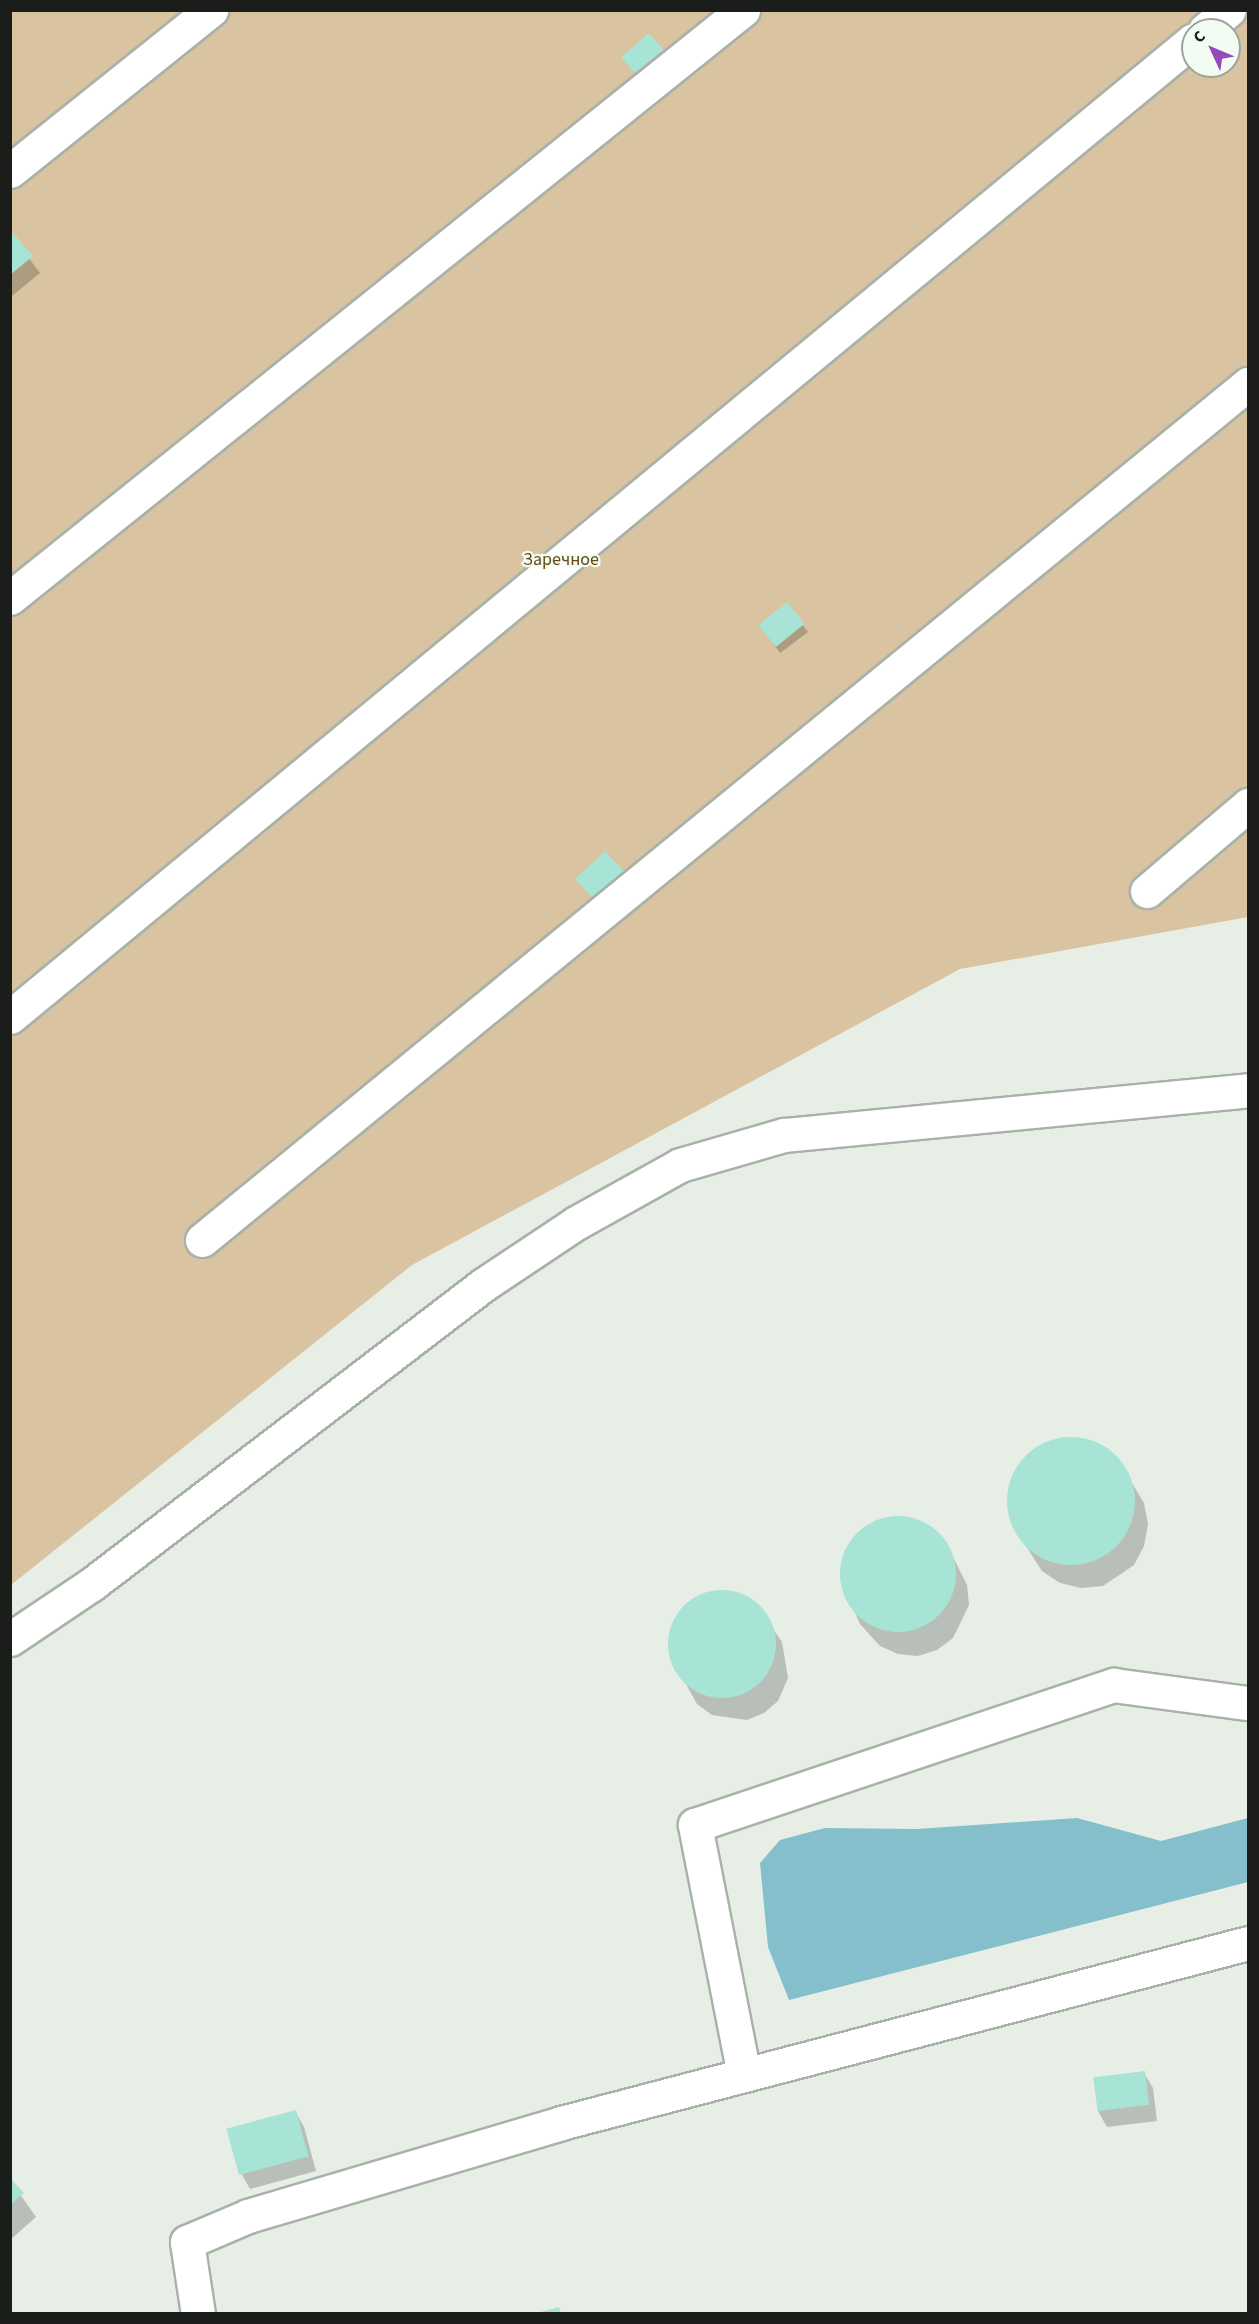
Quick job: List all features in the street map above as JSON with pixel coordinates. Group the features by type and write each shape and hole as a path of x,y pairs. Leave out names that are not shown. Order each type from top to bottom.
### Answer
{"street":[{"path":"10,171 212,10"},
{"path":"10,598 743,10"},
{"path":"10,1017 1181,50"},
{"path":"202,1240 1248,384"},
{"path":"1147,891 1248,806"},
{"path":"10,1639 92,1584 483,1285 576,1223 680,1165 784,1135 1248,1090"},
{"path":"744,2075 695,1825 1114,1684 1248,1703"},
{"path":"198,2313 187,2242 282,2206 561,2123 1248,1943"}],"green space":[{"name":"Заречное","path":"11,11 1248,11 1248,917 960,969 412,1265 11,1585"}],"water":[{"path":"1077,1818 1161,1841 1248,1818 1248,1882 789,2000 768,1947 760,1863 780,1840 825,1828 917,1829"}],"building":[{"path":"649,33 671,58 643,82 621,57"},
{"path":"10,230 33,256 10,275"},
{"path":"787,602 805,624 776,647 758,625"},
{"path":"605,851 628,875 598,903 575,879"},
{"path":"1071,1437 1095,1442 1116,1456 1130,1477 1135,1501 1130,1525 1116,1546 1095,1560 1071,1565 1047,1560 1026,1546 1012,1525 1007,1501 1012,1477 1026,1456 1047,1442"},
{"path":"898,1516 920,1520 939,1533 952,1552 956,1574 952,1596 939,1615 920,1628 898,1632 876,1628 857,1615 844,1596 840,1574 844,1552 857,1533 876,1520"},
{"path":"722,1590 743,1594 760,1606 772,1623 776,1644 772,1665 760,1682 743,1694 722,1698 701,1694 684,1682 672,1665 668,1644 672,1623 684,1606 701,1594"},
{"path":"1145,2071 1149,2105 1098,2111 1093,2077"},
{"path":"296,2110 308,2156 239,2175 226,2129"},
{"path":"10,2178 24,2193 10,2205"},
{"path":"559,2307 561,2314 537,2313"}]}
